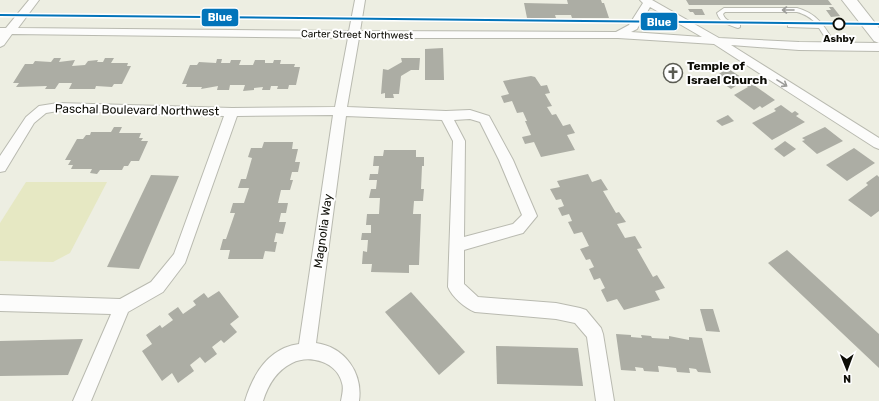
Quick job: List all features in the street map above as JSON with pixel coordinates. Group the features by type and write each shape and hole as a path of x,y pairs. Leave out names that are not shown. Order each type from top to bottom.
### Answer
{"main road":[{"path":"849,0 879,38"}],"street":[{"path":"0,44 5,31 34,0"},
{"name":"Magnolia Way","path":"307,350 341,106 360,0"},
{"path":"618,35 633,27 647,1 714,40 879,144"},
{"name":"Carter Street Northwest","path":"5,31 472,36 618,35 799,46 879,47"},
{"path":"341,106 446,116 470,114 485,119 506,160 530,216 518,230 457,245"},
{"name":"Paschal Boulevard Northwest","path":"0,167 30,120 44,109 58,107 232,112 341,106"},
{"name":"Paschal Boulevard Northwest","path":"122,308 157,287 180,258 232,112"},
{"path":"446,116 459,140 456,287 475,304 556,311 580,316 595,334 605,401"},
{"path":"0,303 122,308 82,401"},
{"path":"254,401 258,388 267,372 276,363 291,354 307,350 318,351 333,356 344,367 351,383 350,401"}],"lane":[{"path":"738,26 729,24 722,20 720,12 724,10 797,10 810,14 834,47"},
{"path":"790,26 820,26"}],"green space":[{"path":"26,182 107,182 70,253 53,262 0,261 0,223"}],"building":[{"path":"567,0 601,0 602,3 604,3 609,18 572,18 571,15 555,15 556,18 527,18 524,3 568,4"},
{"path":"686,0 828,0 832,5 689,5"},
{"path":"829,7 833,7 840,16 831,17 826,10 831,10"},
{"path":"688,9 702,9 705,15 695,15"},
{"path":"443,48 444,80 425,80 425,49"},
{"path":"54,58 61,58 59,62 75,60 72,66 85,65 88,61 98,60 97,62 103,62 105,58 114,58 111,63 128,63 127,66 131,66 122,84 114,84 112,87 96,86 95,89 69,89 72,83 59,83 55,89 45,89 47,86 16,87 19,83 13,83 25,64 33,64 35,61 51,62"},
{"path":"401,58 420,58 419,70 411,70 401,76 399,94 393,94 394,98 385,98 385,93 381,94 383,69 388,70 402,62"},
{"path":"217,59 222,59 221,63 230,63 231,60 241,60 239,65 253,65 255,60 265,60 265,63 273,63 274,60 281,60 280,64 295,64 294,67 300,67 296,85 289,85 288,89 277,89 278,86 271,86 270,90 262,90 263,87 243,91 245,85 230,85 229,90 217,90 218,86 201,89 202,87 186,87 187,84 182,84 190,65 197,65 199,62 216,63"},
{"path":"724,66 745,80 731,89 714,77 722,72 719,69"},
{"path":"531,76 535,77 541,86 547,85 550,93 545,94 552,106 547,107 552,115 556,114 563,126 570,124 575,133 567,135 575,150 541,157 534,142 525,144 522,137 531,135 523,112 517,113 512,101 504,103 501,96 509,94 503,81"},
{"path":"751,83 775,100 762,108 760,106 754,110 734,95 748,87 746,85"},
{"path":"781,105 792,113 795,111 799,114 796,116 805,122 772,140 752,123 776,111 774,109"},
{"path":"728,115 734,121 722,126 716,121"},
{"path":"114,127 122,127 119,133 141,133 139,138 143,138 141,141 148,141 139,161 131,161 128,166 124,166 122,170 100,170 97,174 90,173 92,169 71,169 73,165 68,165 71,160 65,160 77,139 83,139 86,135 90,135 91,132 111,132"},
{"path":"825,127 843,141 817,154 802,141 805,140 802,138"},
{"path":"785,141 796,149 784,157 774,149"},
{"path":"264,142 293,142 292,149 298,149 295,162 300,162 298,172 292,172 290,180 293,180 290,190 281,190 278,203 288,203 286,213 281,213 279,222 286,222 283,234 276,233 274,242 277,242 275,252 265,251 263,259 228,259 230,250 220,250 223,239 226,239 235,213 230,213 233,203 244,203 249,188 238,188 241,179 246,179 252,158 248,157 251,148 262,148"},
{"path":"854,148 875,163 847,181 826,165"},
{"path":"384,150 416,150 416,157 424,157 421,189 424,189 423,201 414,201 413,214 421,214 419,265 409,265 409,273 371,272 372,264 362,264 363,251 367,252 368,240 361,240 362,233 371,233 371,225 366,225 367,214 379,214 380,198 369,198 371,189 376,189 377,180 369,180 370,174 378,174 379,166 373,166 374,156 383,156"},
{"path":"588,174 592,182 601,179 608,190 603,191 616,213 619,212 626,222 617,224 625,238 635,236 642,248 637,249 653,277 657,275 665,288 655,291 660,300 624,310 617,299 607,302 601,290 605,288 600,278 594,280 589,269 594,267 590,259 586,260 580,249 589,246 582,232 574,234 568,222 572,221 569,214 562,216 558,208 564,206 561,199 556,200 550,189 560,187 557,181"},
{"path":"151,175 179,176 139,269 107,267"},
{"path":"877,175 879,177 879,211 871,217 848,200 868,185 866,183"},
{"path":"787,250 879,334 879,368 768,263"},
{"path":"219,291 239,317 230,324 237,332 224,343 221,340 212,347 217,354 205,363 200,357 190,365 194,371 178,383 172,373 162,381 142,351 152,344 146,335 160,325 162,328 173,320 168,314 178,307 183,314 196,305 193,301 204,293 208,298"},
{"path":"411,292 465,352 439,375 385,312"},
{"path":"700,309 713,309 720,332 706,331"},
{"path":"616,334 631,335 631,337 642,338 641,335 651,336 652,338 669,339 669,336 689,340 689,337 702,338 711,373 698,372 696,369 689,368 690,373 677,372 676,368 658,366 659,372 644,371 643,368 635,367 636,371 621,370"},
{"path":"83,339 68,375 0,376 0,341"},
{"path":"496,346 578,348 583,386 497,384"}],"transit line":[{"name":"Blue","path":"0,15 879,24"}],"place":[{"name":"Ashby","path":"839,24"},
{"name":"Temple of Israel Church","path":"673,73"}]}
